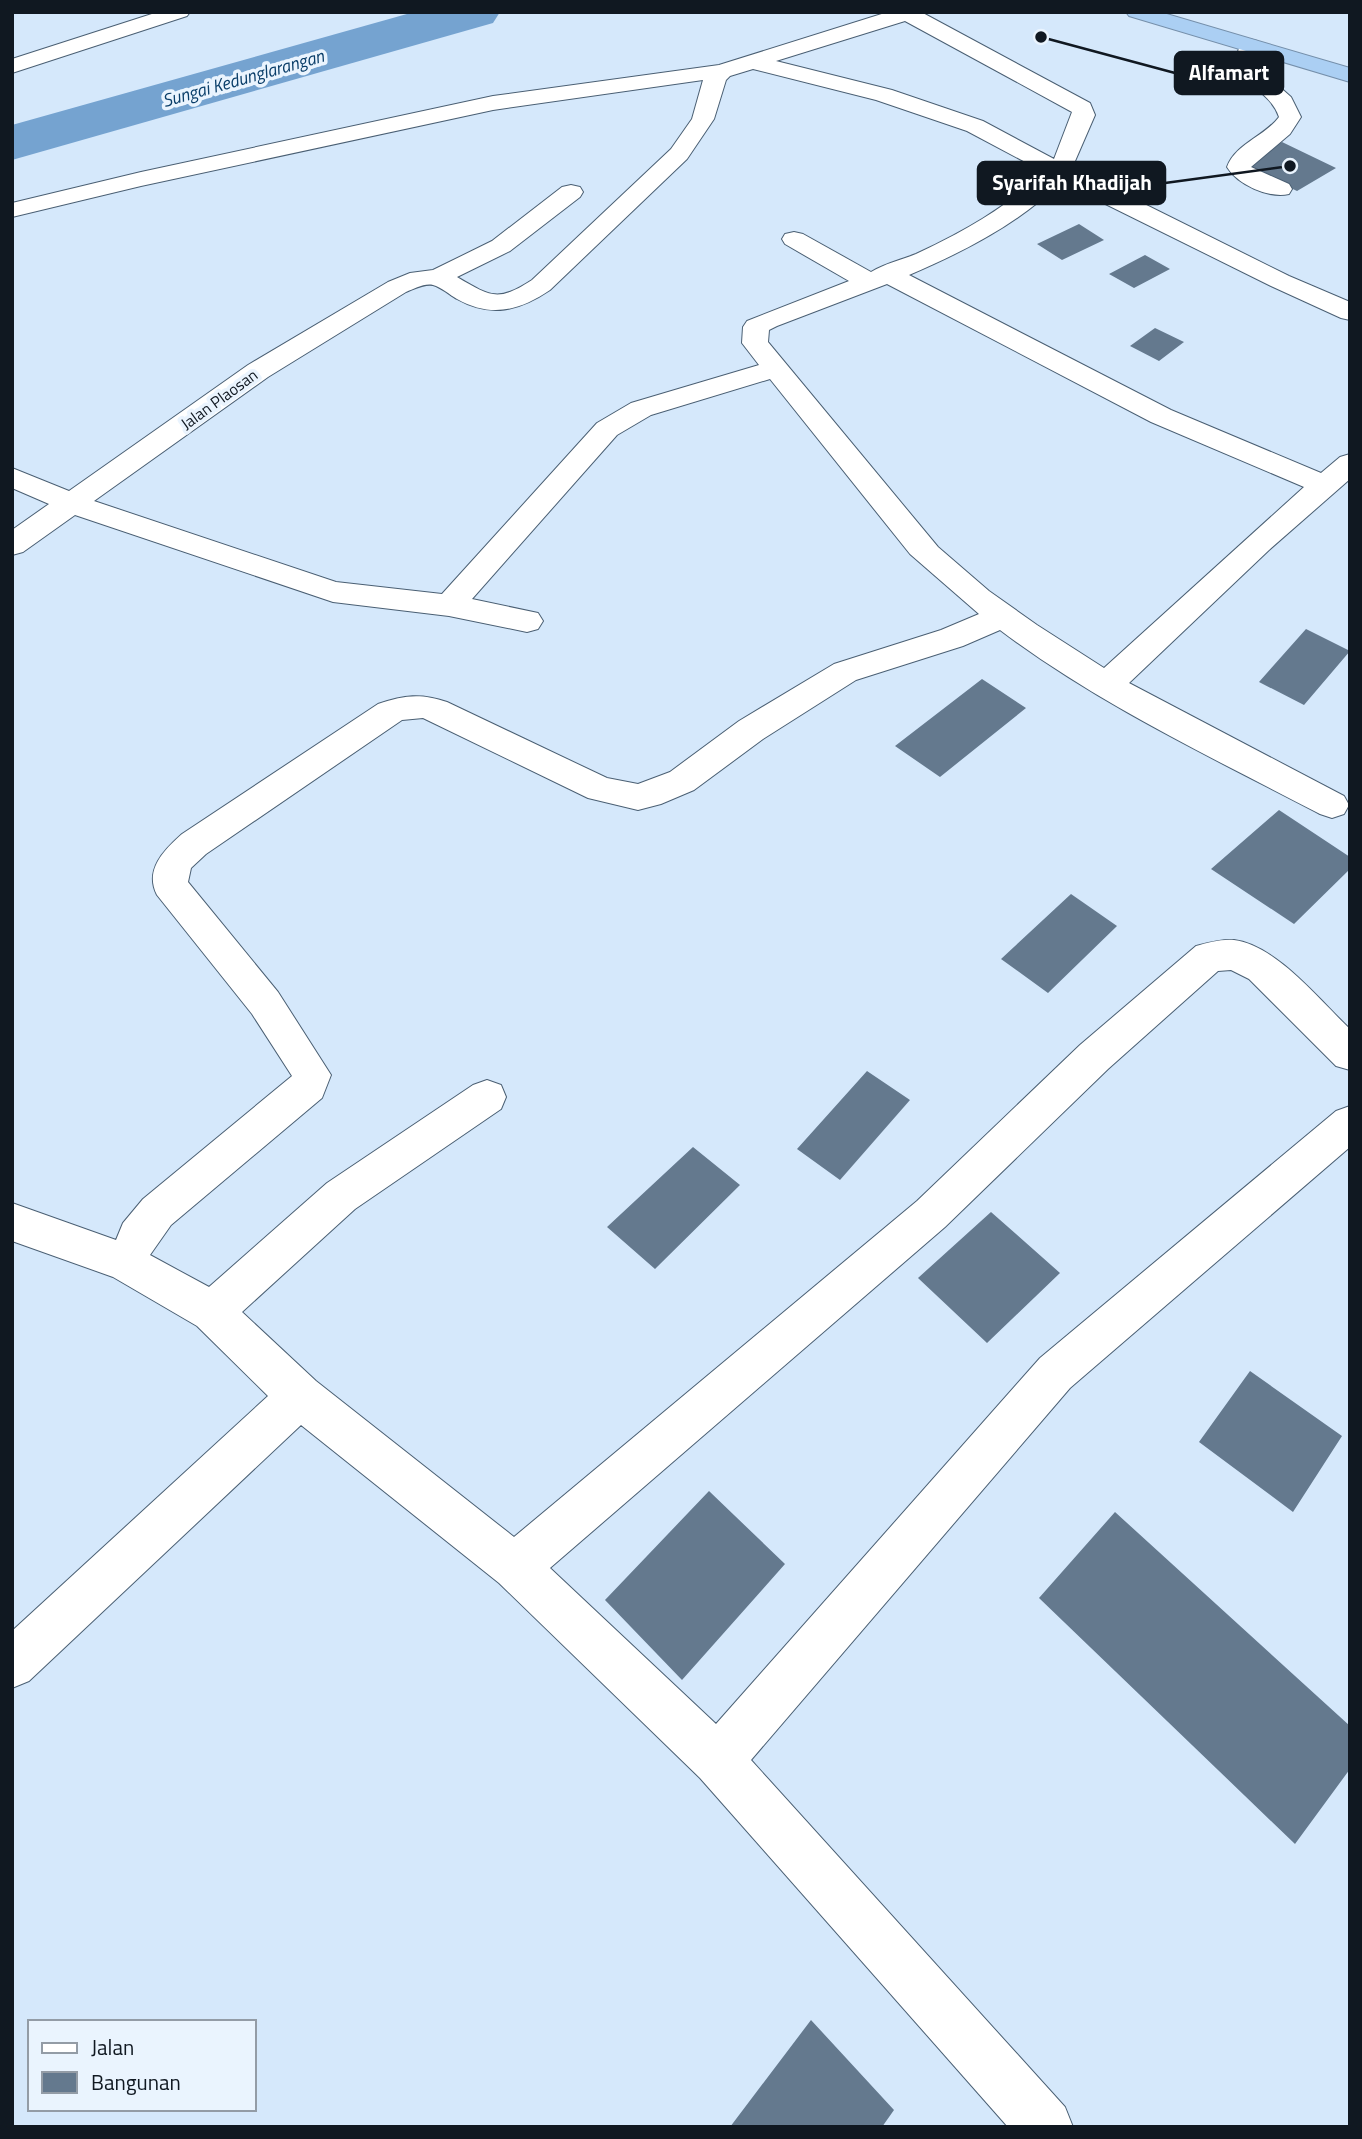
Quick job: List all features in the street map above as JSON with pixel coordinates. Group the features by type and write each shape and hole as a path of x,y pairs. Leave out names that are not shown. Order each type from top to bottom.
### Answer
{"highway":[{"path":"1136,12 1350,75"},
{"path":"1185,12 1350,61"}],"street":[{"path":"12,66 180,12"},
{"path":"12,211 141,179 493,103 722,71 909,13 1082,108 1084,115 1059,171 1035,197 997,221 959,242 768,320 756,327 755,342 832,442 933,559 1004,616 1138,703 1332,805"},
{"path":"1249,46 1245,66 1252,78 1277,94 1288,105 1290,117 1282,129 1241,161 1239,167 1243,174 1280,189"},
{"path":"753,62 884,95 975,126 1280,281 1350,312"},
{"path":"439,276 475,300 496,305 523,298 532,292 679,154 704,119 715,79 722,71"},
{"name":"Jalan Plaosan","path":"12,545 74,504 258,371 397,287 419,278 439,276 501,246 571,192"},
{"path":"794,239 1161,416 1325,485"},
{"path":"449,605 607,429 641,409 776,369"},
{"path":"1107,684 1258,543 1350,463"},
{"path":"12,477 74,504 333,592 449,605 527,621"},
{"path":"126,1263 138,1236 157,1212 308,1086 312,1075 265,1003 170,885 174,863 194,844 390,712 410,705 435,710 600,789 638,797 649,795 681,781 751,730 845,672 952,638 1004,616"},
{"path":"515,1567 931,1214 1094,1057 1209,957 1234,955 1262,968 1350,1054"},
{"path":"212,1312 341,1196 487,1097"},
{"path":"718,1760 1055,1373 1350,1123"},
{"path":"12,1222 126,1263 212,1312 300,1396 515,1567 718,1760 1045,2127"},
{"path":"12,1664 300,1396"}],"building":[{"path":"1282,142 1336,168 1297,191 1243,165"},
{"path":"1079,224 1104,240 1062,260 1037,244"},
{"path":"1145,255 1170,269 1134,288 1109,274"},
{"path":"1155,328 1184,342 1159,361 1130,346"},
{"path":"1306,629 1350,651 1304,705 1259,682"},
{"path":"982,679 1026,708 940,777 895,746"},
{"path":"1279,810 1350,857 1350,869 1294,924 1211,869"},
{"path":"1071,894 1117,926 1048,993 1001,959"},
{"path":"867,1071 910,1100 840,1180 797,1149"},
{"path":"693,1147 740,1185 655,1269 607,1227"},
{"path":"991,1212 1060,1273 987,1343 918,1278"},
{"path":"1250,1371 1342,1436 1293,1512 1199,1442"},
{"path":"709,1491 785,1564 682,1680 605,1600"},
{"path":"1115,1512 1350,1726 1350,1769 1295,1844 1039,1598"},
{"path":"811,2020 894,2110 882,2127 730,2127"}],"waterway":[{"name":"Sungai Kedunglarangan","path":"12,143 474,12"}],"place":[{"name":"Alfamart","path":"1041,37"},
{"name":"Syarifah Khadijah","path":"1290,166"}]}
